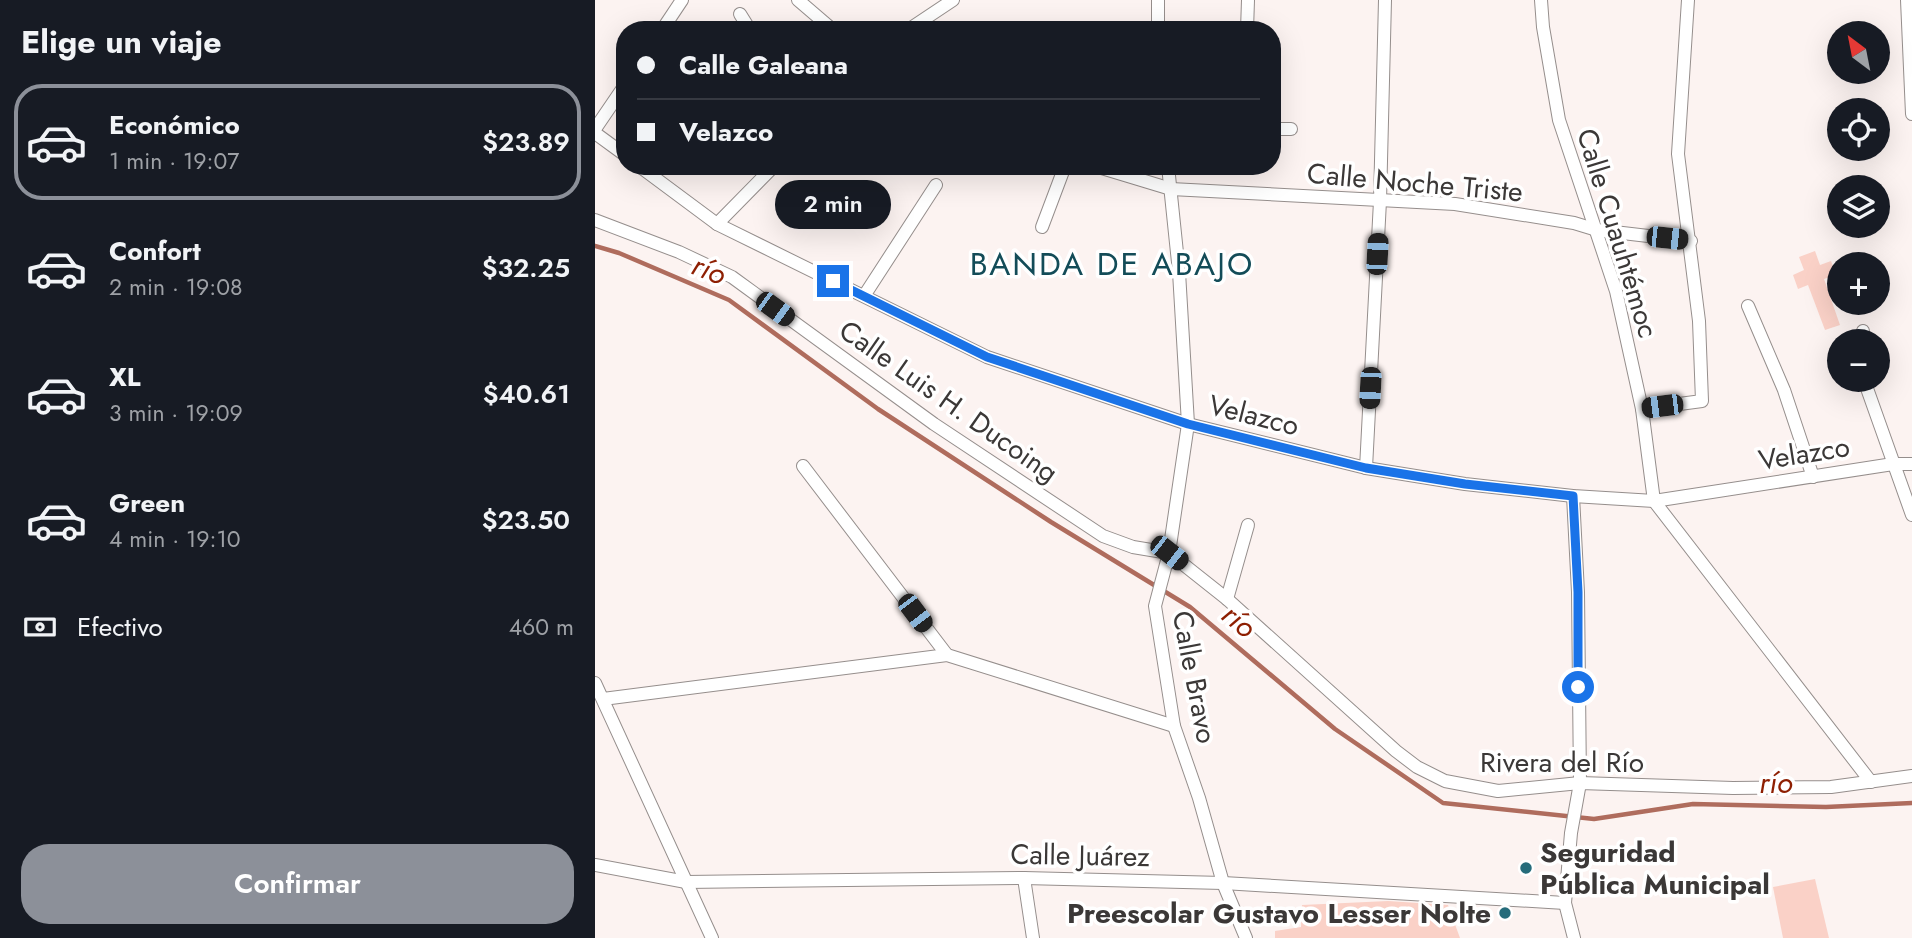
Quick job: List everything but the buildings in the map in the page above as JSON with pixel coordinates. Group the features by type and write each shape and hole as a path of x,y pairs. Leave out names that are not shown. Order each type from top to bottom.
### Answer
{"street":[{"path":"668,21 682,0"},
{"path":"797,0 822,21"},
{"path":"922,21 953,0"},
{"path":"1158,0 1158,21"},
{"path":"1247,21 1248,0"},
{"path":"1366,468 1380,201 1385,0"},
{"name":"Calle Cuauhtémoc","path":"1541,0 1559,120 1616,291 1642,409 1654,501"},
{"path":"1642,409 1702,401 1699,321 1678,154 1688,0"},
{"path":"1907,0 1912,114"},
{"path":"740,14 744,21"},
{"path":"616,99 595,131 616,148"},
{"path":"1281,129 1291,129"},
{"name":"Velazco","path":"651,175 717,225 987,357 1188,424 1366,468 1465,484 1573,496 1654,501 1893,464 1912,464"},
{"path":"717,225 765,175"},
{"path":"1042,227 1062,175"},
{"name":"Calle Noche Triste","path":"1125,175 1171,189 1455,204 1574,223 1597,230 1691,241"},
{"name":"Calle Bravo","path":"1169,175 1179,272 1188,424 1168,557 1155,606 1174,726 1199,798 1223,883 1246,938"},
{"path":"864,296 936,185"},
{"name":"Calle Luis H. Ducoing","path":"595,220 679,252 732,277 934,424 1103,536 1168,557"},
{"path":"1748,306 1784,390 1813,477"},
{"path":"1868,392 1912,515"},
{"path":"803,466 947,655"},
{"path":"1573,496 1578,592 1579,789 1571,832 1565,903 1574,938"},
{"path":"1654,501 1871,782"},
{"path":"1227,599 1248,525"},
{"name":"Rivera del Río","path":"1168,557 1227,599 1396,751 1417,767 1445,781 1498,791 1831,787 1912,776"},
{"path":"603,699 947,655 1174,726"},
{"path":"595,683 712,938"},
{"name":"Calle Juárez","path":"595,865 686,882 1024,878 1223,883 1565,903"},
{"path":"1024,878 1033,938"}],"waterway":[{"name":"río","path":"595,246 619,253 729,300 878,409 1051,522 1190,607 1335,729 1443,803 1594,819 1693,804 1826,807 1912,803"}],"place":[{"name":"Seguridad Pública Municipal","path":"1526,868"},
{"name":"Preescolar Gustavo Lesser Nolte","path":"1505,913"}],"district":[{"name":"BANDA DE ABAJO","path":"1112,264"}],"route":[{"path":"833,281 987,357 1188,424 1366,468 1465,484 1573,496 1578,592 1578,687"}]}
